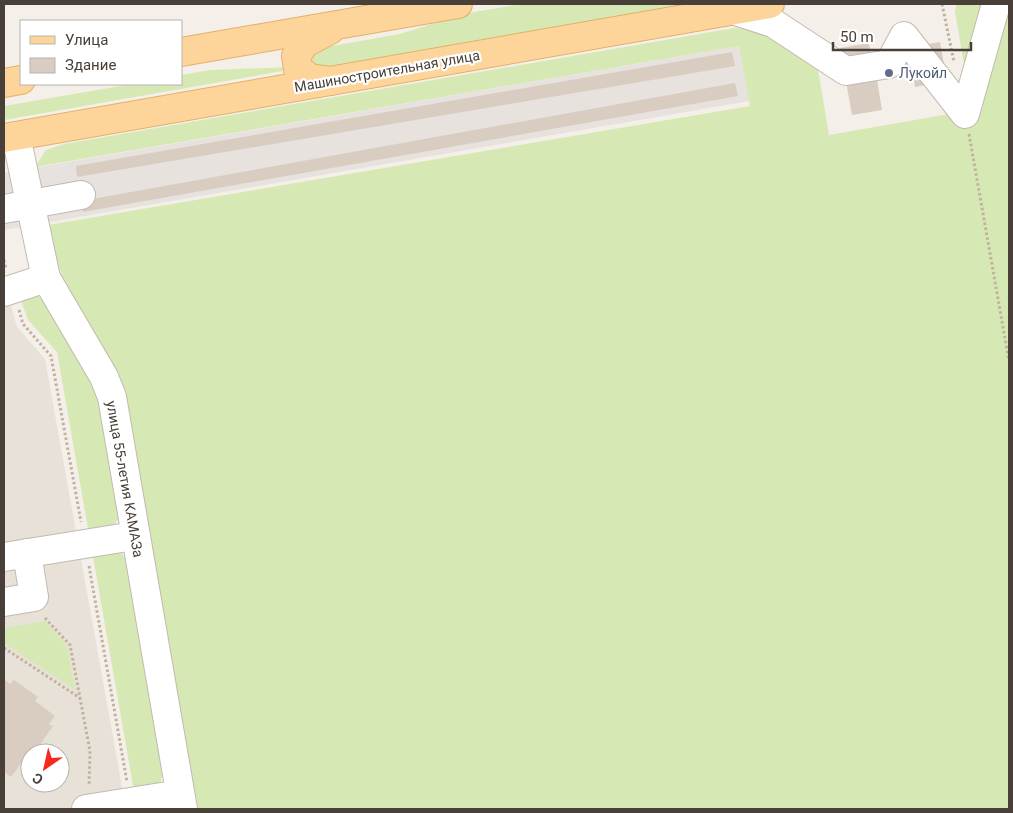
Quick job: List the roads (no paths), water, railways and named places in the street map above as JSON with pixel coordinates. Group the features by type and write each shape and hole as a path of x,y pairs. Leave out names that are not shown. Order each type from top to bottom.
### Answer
{"main road":[{"path":"182,52 458,4"},
{"name":"Машиностроительная улица","path":"10,137 770,4"},
{"path":"331,81 310,78 298,70 296,56 305,43 343,23"},
{"path":"4,83 20,80"}],"street":[{"path":"732,10 773,23 846,72 889,64 904,36 965,114 996,4"},
{"name":"улица 55-летия КАМАЗа","path":"10,137 30,205 46,278 104,377 112,397 134,536 181,802"},
{"path":"4,210 81,195"},
{"path":"11,299 46,278"},
{"path":"4,602 34,598 15,555 134,536"},
{"path":"89,809 181,802"}],"place":[{"name":"Лукойл","path":"889,73"}]}
